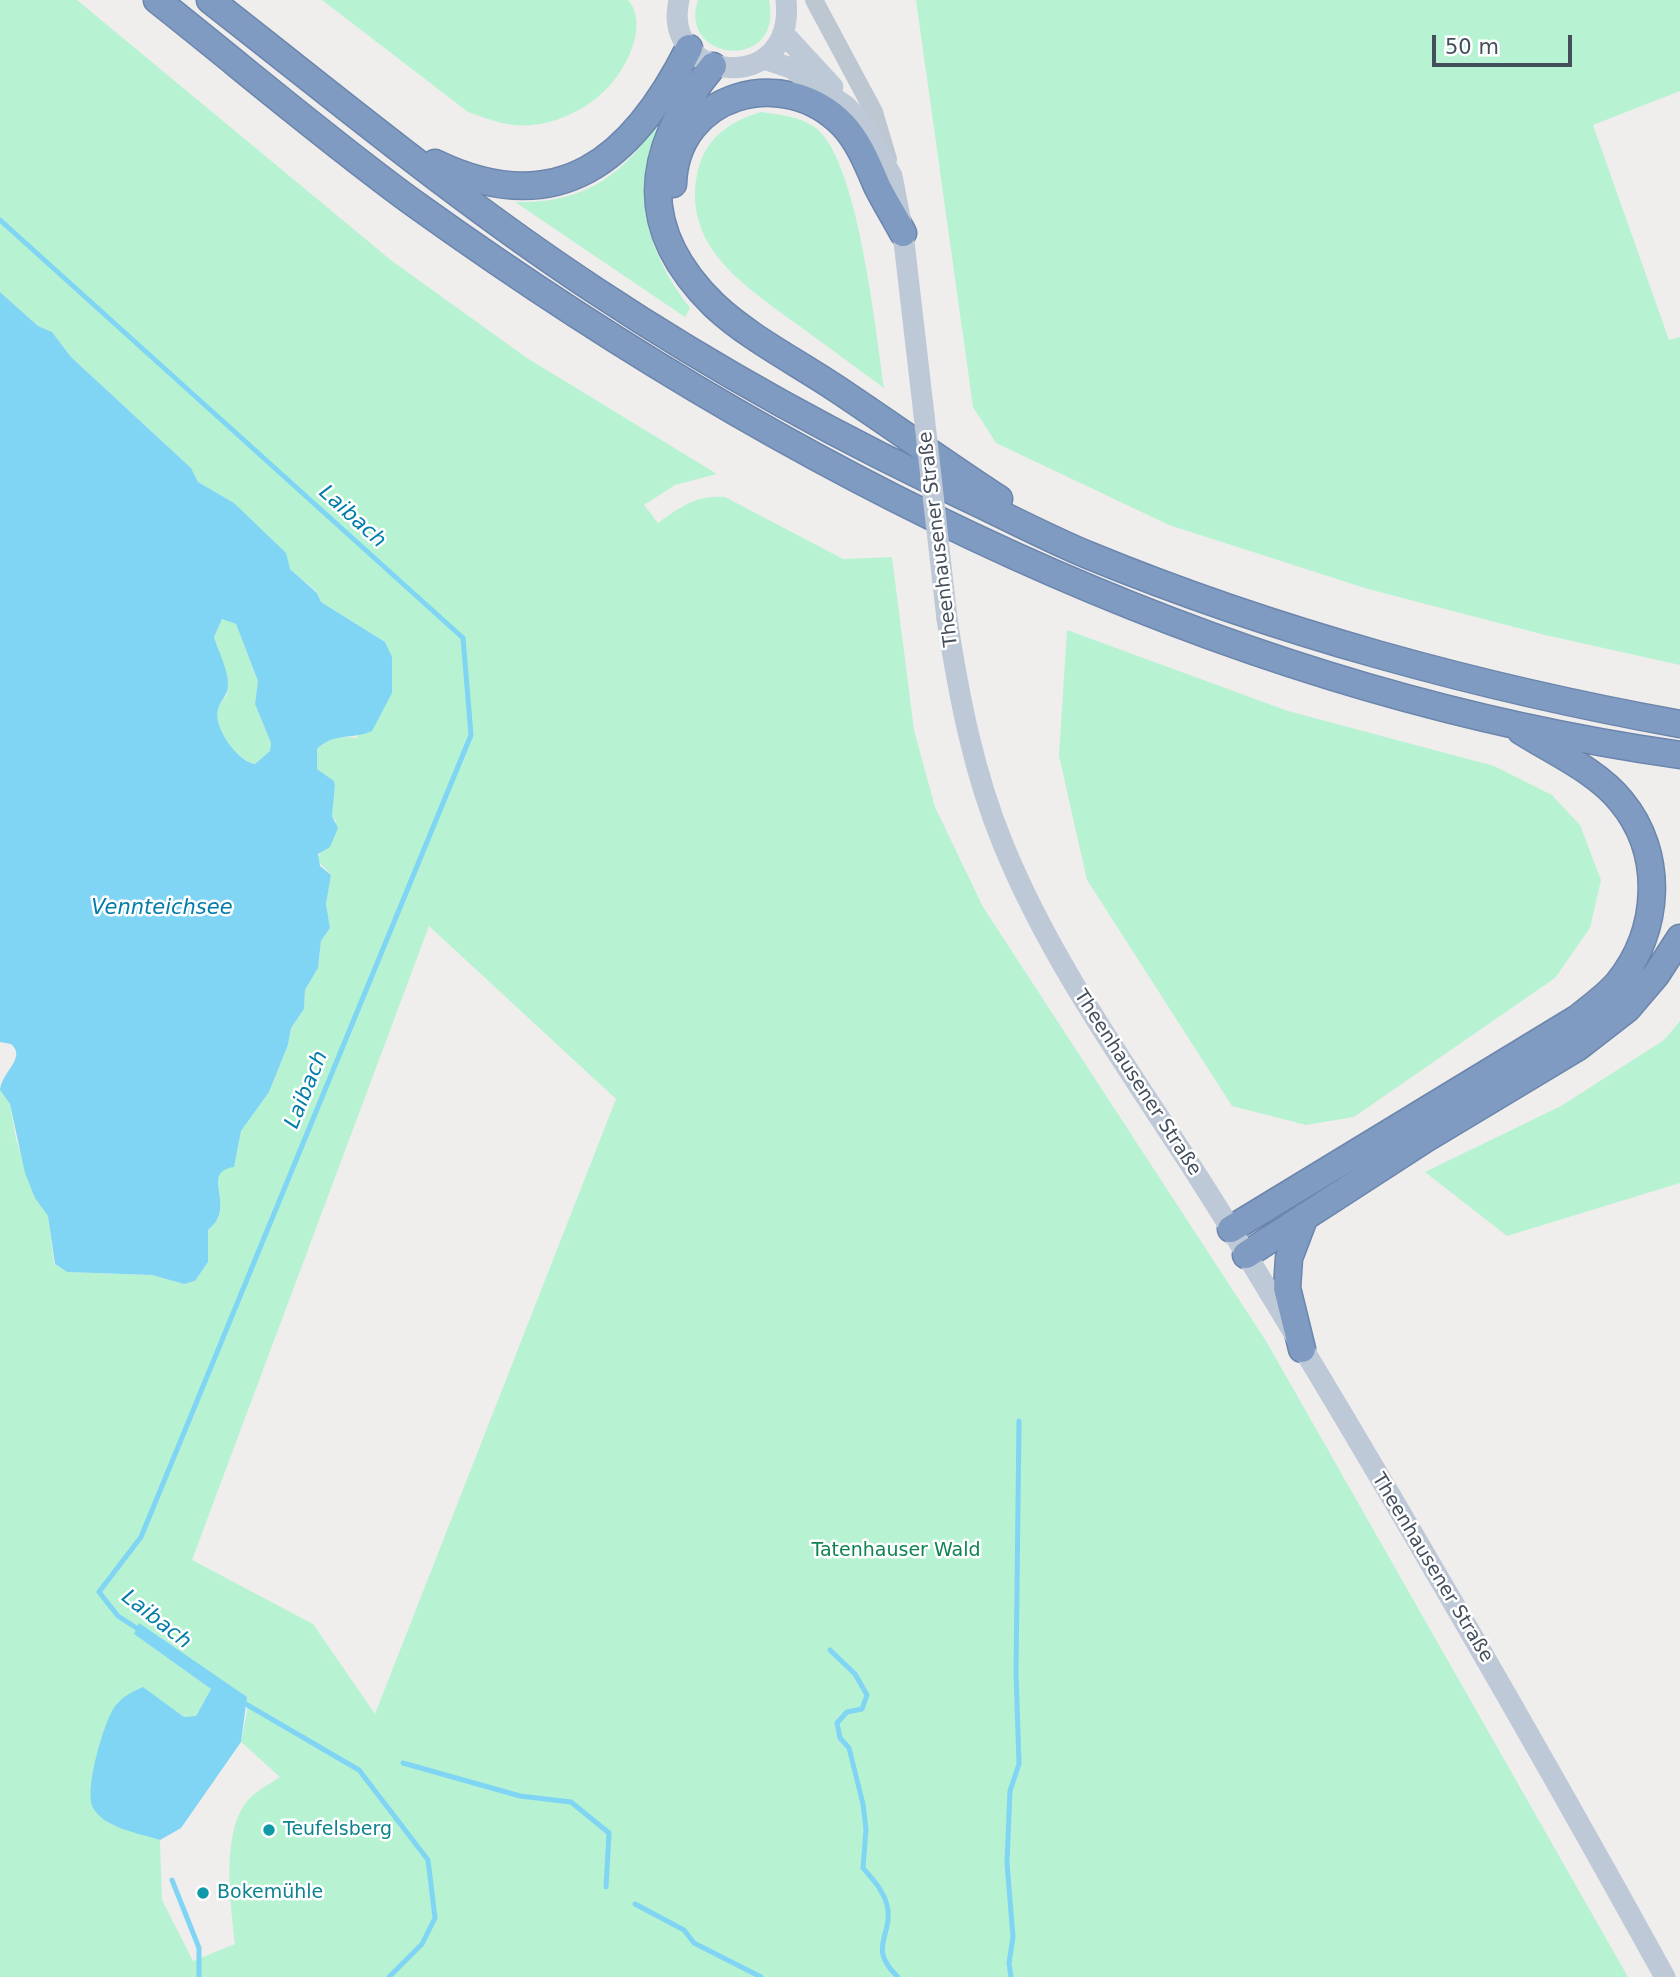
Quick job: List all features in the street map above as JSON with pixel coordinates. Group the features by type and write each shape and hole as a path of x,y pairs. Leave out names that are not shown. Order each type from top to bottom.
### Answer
{"highway":[{"path":"157,0 412,202 596,328 716,403 921,514 1045,571 1210,636 1340,678 1507,723 1680,755"},
{"path":"210,0 499,224 595,290 717,368 862,449 1087,554 1289,626 1448,673 1592,708 1680,724"},
{"path":"393,143 449,170 494,184 520,187 575,178 621,146 675,75 689,48"},
{"path":"713,66 676,117 659,171 657,196 661,223 694,282 734,321 1087,554"},
{"path":"678,255 672,214 673,174 688,134 718,103 758,92 815,102 844,126 864,156 903,233"},
{"path":"1231,1229 1560,1030 1617,985 1639,952 1649,925 1652,896 1651,866 1642,832 1621,800 1595,777 1507,723"},
{"path":"1246,1255 1578,1047 1627,1009 1656,975 1680,938"},
{"path":"1302,1349 1287,1288 1289,1258 1305,1216"}],"main road":[{"path":"674,3 679,29 689,48 713,66 730,69 748,67 764,59 784,34 788,17 786,0"},
{"name":"Theenhausener Straße","path":"784,34 829,81 846,106 860,120 892,176 903,233 947,619 961,713 980,780 1003,844 1028,898 1077,990 1231,1229 1447,1592 1665,1977"},
{"name":"Theenhausener Straße","path":"764,59 790,68 846,106"}],"street":[{"path":"814,0 874,112 892,176"}],"green space":[{"name":"Tatenhauser Wald","path":"0,0 77,0 392,261 527,358 717,474 675,485 644,505 658,523 697,500 725,497 843,559 892,557 914,730 935,807 983,907 1266,1341 1628,1977 0,1977 0,1090 10,1104 16,1139 35,1198 48,1215 54,1264 67,1272 152,1275 184,1284 195,1281 208,1262 208,1230 217,1221 220,1211 219,1176 224,1170 234,1166 241,1131 269,1092 288,1045 291,1028 304,1009 305,990 318,968 321,941 330,928 326,904 331,875 317,860 336,821 332,816 335,786 334,781 317,769 317,749 336,738 357,738 385,642 321,602 317,592 290,569 234,503 198,482 191,468 71,357 52,332 38,326 0,292","holes":["429,926 616,1099 375,1714 313,1624 192,1560","134,1634 248,1706 241,1742 280,1777 249,1799 234,1829 230,1869 235,1944 193,1961 162,1900 160,1840 110,1824 143,1688 184,1717 196,1716 211,1689"]},
{"path":"322,0 628,0 637,23 625,64 609,87 577,111 559,119 524,126 499,122 468,112"},
{"path":"698,0 769,0 769,24 761,40 748,48 731,51 715,46 702,36 696,21"},
{"path":"916,0 1680,0 1680,91 1593,125 1669,340 1680,337 1680,665 1545,635 1368,589 1169,525 996,443 973,407"},
{"path":"761,112 795,118 813,126 829,143 842,171 862,247 884,388 757,295 721,261 708,242 699,221 695,197 702,158 721,132 740,120"},
{"path":"661,118 646,170 646,208 654,244 661,261 690,308 685,317 515,202 562,198 601,182 633,155"},
{"path":"222,619 236,624 258,681 255,704 271,743 270,751 255,764 242,757 228,743 217,717 218,708 227,695 214,637"},
{"path":"1067,630 1288,711 1494,766 1552,795 1580,825 1601,880 1590,928 1555,978 1354,1117 1306,1125 1232,1106 1087,880 1059,756"},
{"path":"1680,1021 1680,1183 1507,1236 1425,1172 1561,1106 1664,1040"}],"water":[{"name":"Vennteichsee","path":"0,292 38,326 52,332 71,357 191,468 198,482 234,503 286,553 290,569 317,593 321,602 385,642 392,657 392,693 372,731 330,740 317,749 317,769 334,781 335,786 332,816 338,828 330,847 318,854 320,866 331,875 326,904 330,928 321,941 318,968 305,990 304,1009 291,1028 288,1045 269,1092 241,1131 234,1167 224,1170 219,1176 220,1211 217,1221 208,1230 208,1262 195,1281 184,1284 152,1275 67,1272 55,1264 48,1216 35,1198 25,1173 10,1104 0,1090 15,1060 15,1049 11,1044 0,1042","holes":["222,619 236,624 258,681 255,704 271,743 270,751 255,764 248,762 234,750 223,733 217,716 227,692 228,678 214,637"]},
{"path":"139,1623 247,1697 241,1742 181,1828 160,1840 114,1826 93,1808 92,1775 103,1733 117,1704 143,1687 184,1717 196,1716 211,1689 134,1634"}],"waterway":[{"name":"Laibach","path":"0,220 463,638 471,735 141,1537 99,1592 118,1616 141,1631"},
{"path":"1011,1977 1009,1963 1013,1937 1007,1863 1010,1791 1019,1764 1016,1673 1019,1421"},
{"path":"830,1650 855,1674 867,1695 862,1709 847,1712 837,1723 840,1738 849,1748 863,1804 866,1829 863,1868 880,1889 887,1905 887,1925 882,1949 889,1967 898,1977"},
{"name":"Laibach","path":"244,1703 359,1770 428,1860 435,1918 422,1944 389,1977"},
{"path":"403,1763 520,1796 571,1802 609,1833 606,1887"},
{"path":"172,1880 199,1948 199,1977"},
{"path":"635,1904 684,1930 694,1943 761,1977"}],"place":[{"name":"Teufelsberg","path":"269,1830"},
{"name":"Bokemühle","path":"203,1893"}]}
